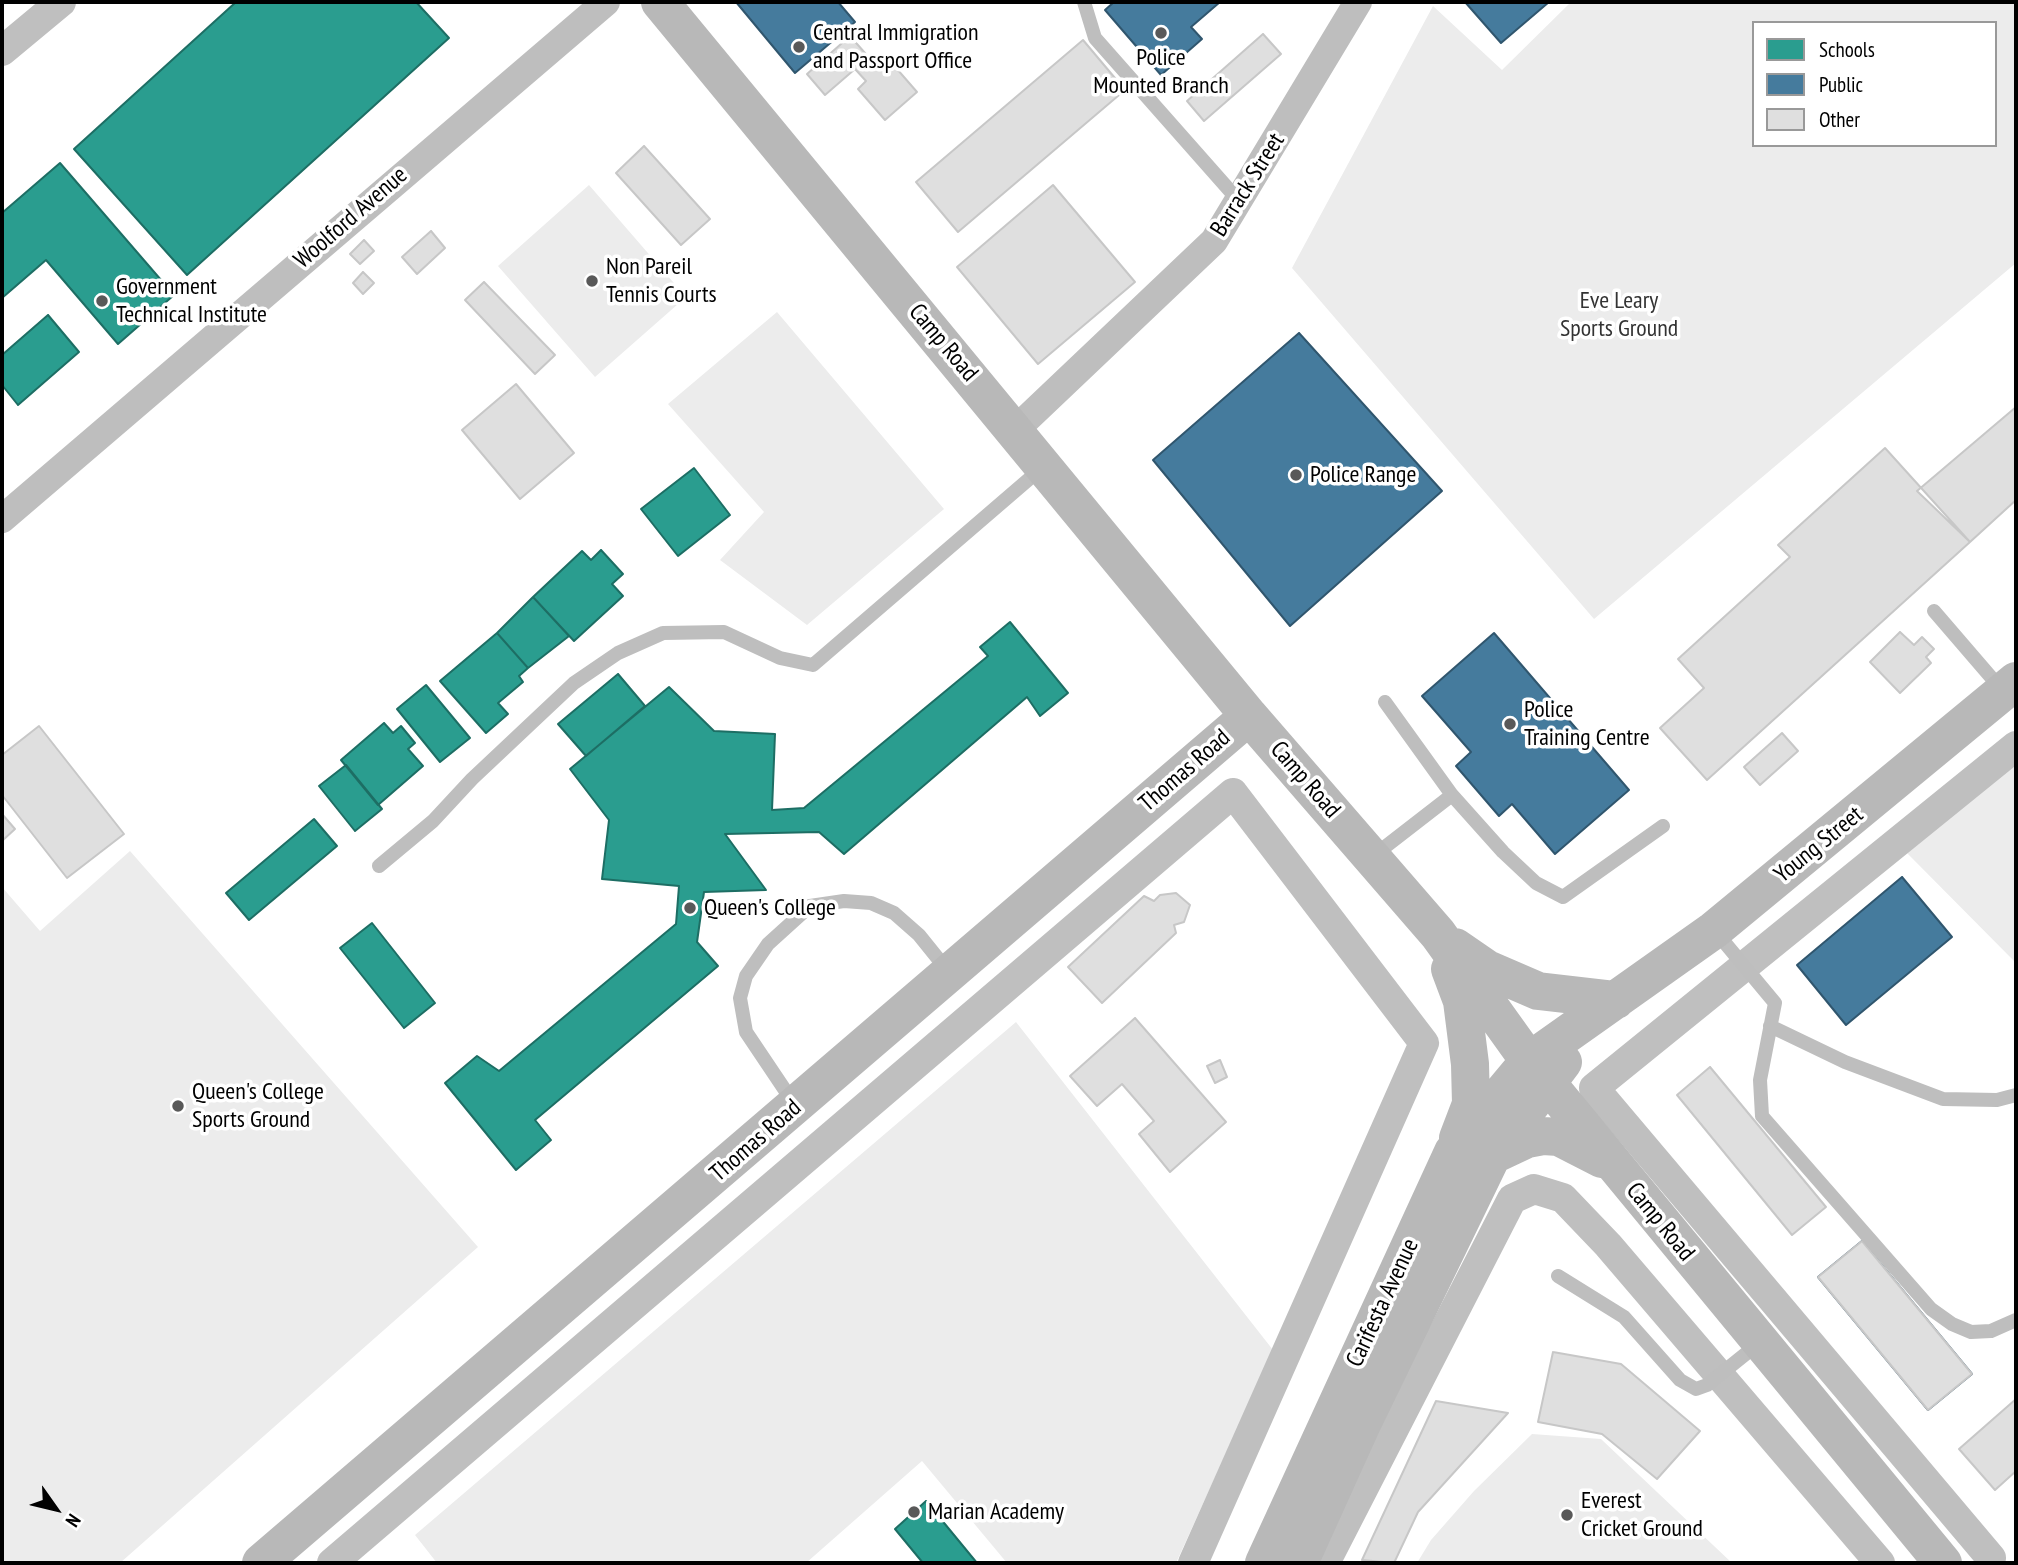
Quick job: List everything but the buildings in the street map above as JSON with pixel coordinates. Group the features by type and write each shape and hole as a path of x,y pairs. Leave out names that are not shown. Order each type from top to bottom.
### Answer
{"main road":[{"name":"Camp Road","path":"660,2 1015,430 1030,477 1249,716 1437,934 1750,1350 1944,1563"},
{"name":"Young Street","path":"1538,1071 1616,1000 1722,938 2003,682"},
{"name":"Thomas Road","path":"261,1563 1249,716"},
{"path":"1437,934 1487,970 1538,991 1616,1000"},
{"path":"1437,934 1462,1001 1470,1064 1471,1104 1452,1152"},
{"name":"Carifesta Avenue","path":"1264,1563 1452,1152 1538,1071"},
{"name":"Carifesta Avenue","path":"1298,1563 1492,1156 1538,1071"},
{"path":"1492,1156 1527,1139 1551,1136 1575,1144 1615,1168"}],"street":[{"name":"Barrack Street","path":"1015,430 1214,241 1358,2"},
{"name":"Woolford Avenue","path":"2,519 529,64 603,5"}],"lane":[{"path":"1084,2 1095,38 1239,201"},
{"path":"379,866 433,821 472,779 574,683 618,653 663,634 724,632 780,658 813,664 1030,477"},
{"path":"1934,611 2003,682"},
{"path":"1385,702 1452,795 1503,852 1536,883 1563,897 1663,826"},
{"path":"1371,858 1452,795"},
{"path":"796,1106 746,1032 740,998 746,976 768,944 810,906 844,901 871,903 882,908 919,934 949,972"},
{"path":"1722,938 1776,1003 1760,1080 1759,1102 1762,1116 1931,1309 1952,1324 1971,1332 1992,1331 2016,1320"},
{"path":"1770,1026 1844,1062 1942,1099 1997,1100 2016,1095"},
{"path":"1558,1276 1624,1318 1680,1380 1696,1389 1707,1385 1750,1350"}],"green space":[{"name":"Eve Leary Sports Ground","path":"1571,2 2016,2 2016,263 1594,619 1292,268 1433,6 1502,70"},
{"name":"Non Pareil Tennis Courts","path":"589,185 686,297 595,377 498,266"},
{"path":"777,312 944,509 807,625 720,560 764,512 668,404"},
{"path":"2016,761 2016,963 1904,850"},
{"name":"Queen's College Sports Ground","path":"130,851 478,1247 120,1563 2,1563 2,887 40,931"},
{"path":"1016,1022 1273,1350 1176,1563 1007,1563 922,1461 806,1563 437,1563 415,1535"},
{"name":"Everest Cricket Ground","path":"1532,1434 1601,1439 1732,1563 1417,1563 1431,1540 1474,1491"}],"waterway":[{"path":"2,51 61,2"},
{"path":"1991,1558 1594,1088 2016,746"},
{"path":"332,1563 1233,793 1424,1043 1193,1563"},
{"path":"1325,1563 1512,1199 1534,1189 1563,1198 1608,1245 1880,1563"}],"place":[{"name":"Police Mounted Branch","path":"1161,33"},
{"name":"Central Immigration and Passport Office","path":"799,47"},
{"name":"Non Pareil Tennis Courts","path":"592,281"},
{"name":"Government Technical Institute","path":"102,301"},
{"name":"Police Range","path":"1296,475"},
{"name":"Police Training Centre","path":"1510,724"},
{"name":"Queen's College","path":"690,908"},
{"name":"Queen's College Sports Ground","path":"178,1106"},
{"name":"Marian Academy","path":"914,1512"},
{"name":"Everest Cricket Ground","path":"1567,1515"}]}
